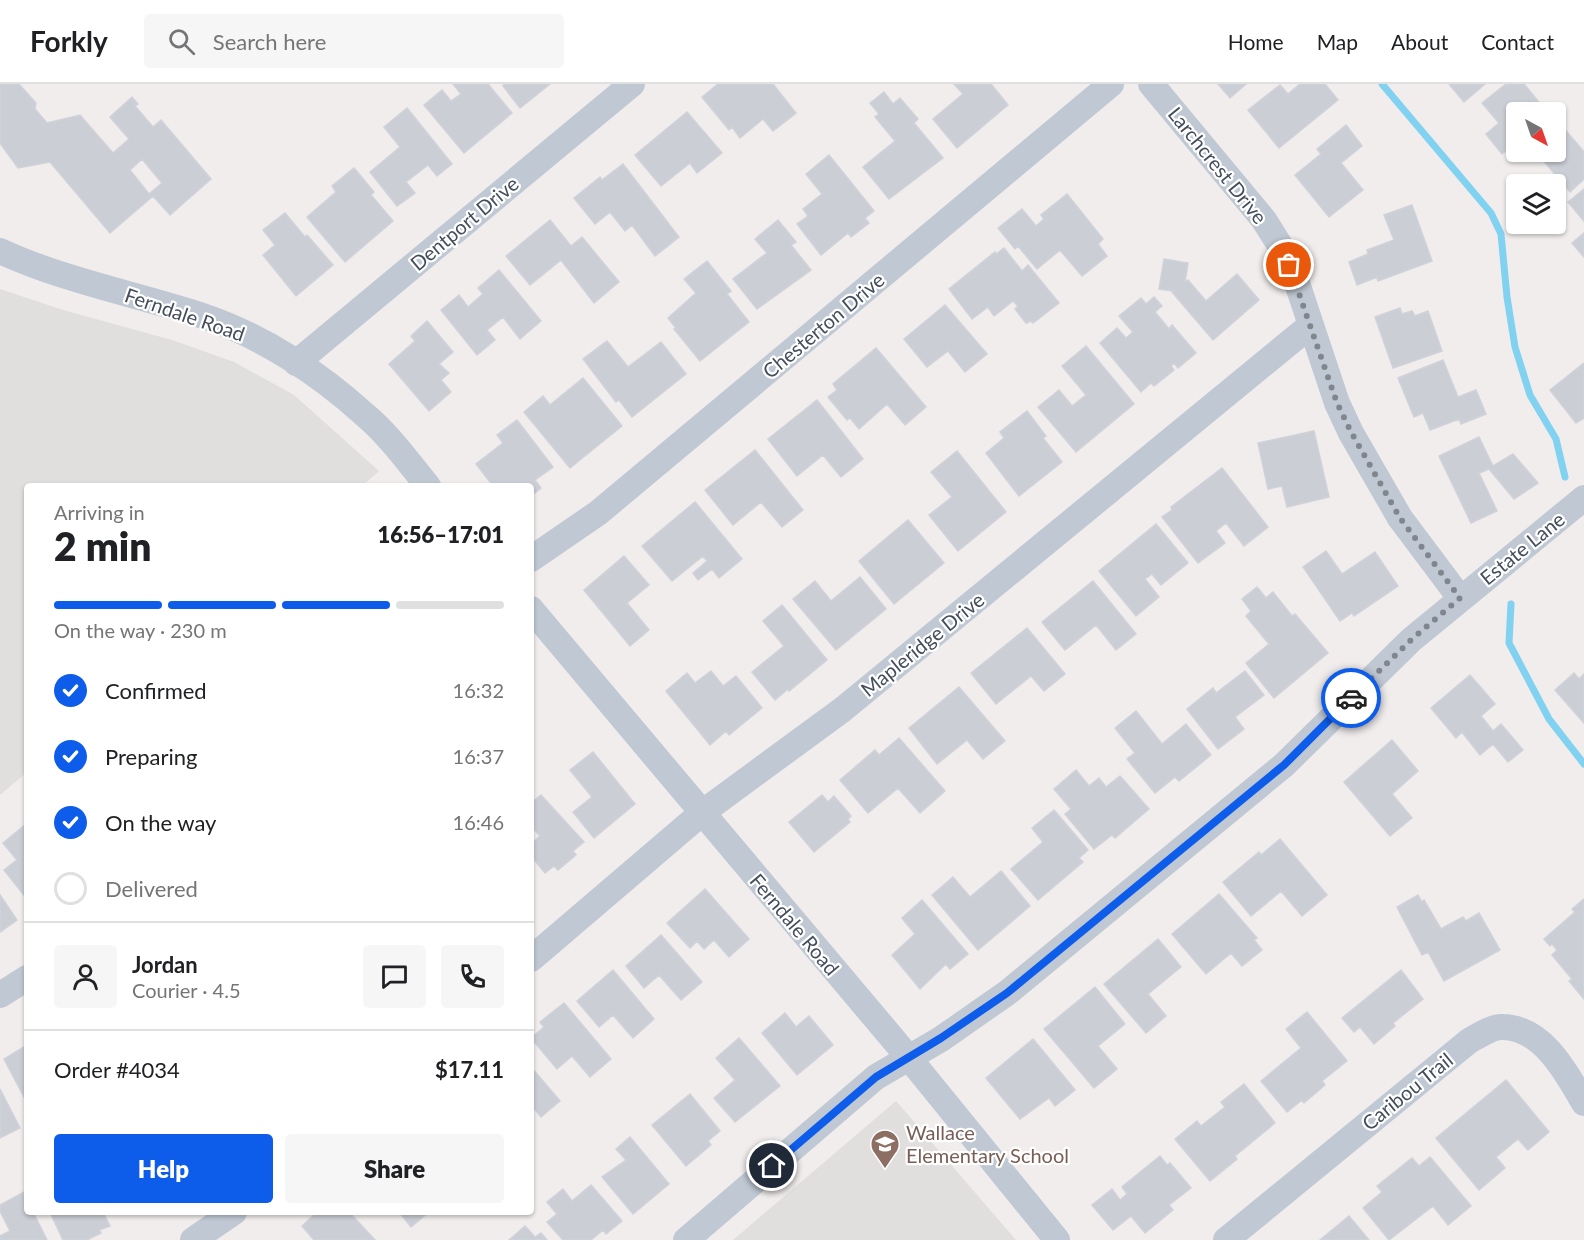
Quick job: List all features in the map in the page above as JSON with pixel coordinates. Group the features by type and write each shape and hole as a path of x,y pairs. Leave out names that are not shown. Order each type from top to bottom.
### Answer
{"street":[{"name":"Dentport Drive","path":"296,363 632,84"},
{"name":"Chesterton Drive","path":"534,557 598,513 1112,84"},
{"name":"Larchcrest Drive","path":"1151,84 1264,220 1284,252 1337,403 1356,442 1400,518 1460,598"},
{"name":"Ferndale Road","path":"0,251 21,261 69,277 204,317 253,337 331,386 367,416 425,483"},
{"name":"Mapleridge Drive","path":"534,956 703,812 842,710 1311,325"},
{"name":"Estate Lane","path":"686,1240 876,1077 941,1038 1007,993 1274,773 1411,640 1584,498"},
{"name":"Ferndale Road","path":"534,613 909,1058 1058,1240"},
{"path":"0,995 24,980"},
{"name":"Caribou Trail","path":"1226,1240 1468,1041 1501,1026 1520,1030 1538,1039 1566,1072 1584,1103"},
{"path":"194,1240 230,1215"}],"shaded area":[{"path":"0,289 63,310 172,340 234,362 294,395 379,471 365,483 24,483 24,775 0,795"},
{"name":"Wallace Elementary School","path":"896,1101 1016,1240 733,1240"}],"building":[{"path":"0,84 19,84 36,103 35,109 47,123 80,115 113,153 129,139 110,117 132,97 138,104 135,106 153,127 161,120 211,179 170,215 153,196 110,233 50,162 18,168 0,143","holes":["142,159 162,183 149,194 130,170"]},
{"path":"453,84 488,84 512,113 464,153 424,105 442,90 451,101 461,94"},
{"path":"504,84 550,84 520,108 503,86"},
{"path":"718,84 773,84 796,113 773,131 763,119 740,138 732,127 729,130 702,97"},
{"path":"954,84 991,84 1008,105 957,148 933,119 963,94"},
{"path":"1218,84 1246,84 1230,98"},
{"path":"1300,84 1325,84 1338,100 1279,148 1248,110 1280,85 1288,94"},
{"path":"1449,84 1485,84 1464,102"},
{"path":"1506,84 1524,84 1539,102 1506,102 1506,151 1502,154 1486,134 1499,123 1482,103"},
{"path":"884,92 893,104 900,98 918,119 914,123 943,158 889,199 863,167 895,141 875,117 879,114 870,103"},
{"path":"407,108 452,164 437,176 428,165 406,182 415,193 397,206 370,172 400,147 384,127"},
{"path":"687,112 722,153 697,173 690,163 661,186 635,155"},
{"path":"1346,125 1362,146 1341,163 1363,190 1329,217 1295,175 1321,154 1317,149"},
{"path":"1566,131 1584,152 1584,179 1570,192 1566,187 1566,174 1555,174 1544,162 1566,162"},
{"path":"829,155 874,211 865,218 869,223 851,237 848,233 821,255 797,224 808,216 803,209 822,194 806,174"},
{"path":"623,164 679,237 655,256 632,225 625,231 610,212 595,224 574,198 600,177 602,180"},
{"path":"354,168 374,192 371,195 393,221 345,262 307,217 336,192 332,186"},
{"path":"1584,189 1584,221 1568,202"},
{"path":"1067,194 1103,239 1098,244 1107,256 1082,276 1060,250 1037,269 1018,246 1015,249 998,228 1022,209 1036,226 1044,219 1041,215"},
{"path":"1412,205 1432,261 1378,281 1377,277 1357,285 1349,262 1368,254 1367,250 1394,240 1384,215"},
{"path":"285,213 333,265 296,296 263,255 275,245 263,230"},
{"path":"550,220 571,246 582,237 619,282 594,303 561,260 530,285 506,256"},
{"path":"778,220 796,242 791,245 811,270 757,309 733,279 767,253 755,239"},
{"path":"1584,233 1584,257 1572,243"},
{"path":"1004,248 1022,271 1028,265 1059,303 1033,323 1031,321 1026,323 1015,309 1018,306 1013,301 994,316 988,307 972,319 949,289 995,252 996,254"},
{"path":"1164,259 1188,263 1185,282 1188,280 1206,301 1237,274 1259,300 1213,340 1172,292 1174,291 1159,289"},
{"path":"707,261 731,291 727,294 749,322 700,361 668,318 696,293 684,279"},
{"path":"499,270 541,321 520,339 503,317 487,330 495,340 477,355 441,310 459,295 468,307 483,294 478,288"},
{"path":"1154,297 1162,306 1155,312 1169,329 1172,325 1196,353 1178,368 1174,363 1171,366 1174,370 1154,386 1151,383 1141,392 1100,343 1117,328 1126,338 1133,332 1119,316 1141,298 1146,304"},
{"path":"945,305 987,354 965,372 948,351 927,367 904,339"},
{"path":"1400,308 1402,314 1412,311 1415,316 1428,311 1442,351 1393,368 1375,317"},
{"path":"427,321 453,352 439,364 449,373 441,380 451,392 429,411 389,364 415,341 411,336"},
{"path":"607,341 628,367 661,342 686,374 632,417 619,400 616,402 583,359"},
{"path":"1086,346 1134,404 1076,452 1038,407 1059,390 1072,406 1086,395 1062,366"},
{"path":"876,348 926,407 905,425 887,404 859,429 850,418 847,420 828,397 837,390 833,384"},
{"path":"1443,360 1458,397 1476,390 1486,414 1461,424 1459,419 1430,430 1423,413 1414,417 1398,378"},
{"path":"1584,363 1584,418 1576,423 1550,390"},
{"path":"583,378 622,426 570,468 524,412 543,396 550,405"},
{"path":"817,400 863,459 841,477 823,455 797,476 768,439"},
{"path":"1027,411 1046,436 1043,438 1062,462 1019,496 986,453 1004,438 1000,432"},
{"path":"517,420 553,467 535,480 541,488 534,493 534,483 491,483 476,464 503,443 497,435"},
{"path":"1314,431 1329,497 1287,507 1282,486 1268,489 1258,443"},
{"path":"1479,437 1493,466 1513,454 1538,483 1514,499 1489,469 1479,473 1497,511 1471,523 1439,456"},
{"path":"755,450 803,510 782,527 761,502 733,525 705,490"},
{"path":"957,451 1006,512 958,551 929,515 952,497 931,472"},
{"path":"1222,468 1268,527 1244,546 1226,523 1216,531 1225,543 1198,563 1162,517 1172,510 1171,507"},
{"path":"695,502 742,559 719,578 712,569 698,580 693,573 707,561 703,556 672,581 642,546"},
{"path":"908,520 944,563 894,604 859,561"},
{"path":"1156,524 1188,563 1161,585 1152,574 1145,579 1159,597 1136,616 1099,571"},
{"path":"1326,551 1342,574 1375,552 1398,586 1354,616 1352,613 1340,621 1303,567"},
{"path":"624,556 649,585 627,603 649,630 630,646 584,590"},
{"path":"860,577 886,609 836,650 793,599 815,581 831,601"},
{"path":"1093,581 1136,634 1116,650 1096,625 1065,650 1042,622"},
{"path":"1257,587 1266,598 1273,592 1292,616 1295,614 1328,653 1274,698 1246,663 1269,644 1246,616 1251,611 1242,599"},
{"path":"782,605 827,660 775,700 752,672 784,646 763,621"},
{"path":"1027,628 1065,674 1044,691 1031,676 996,704 971,673"},
{"path":"711,671 723,686 736,676 762,708 729,735 726,731 710,745 666,691 687,673 695,683"},
{"path":"1245,671 1264,695 1235,717 1244,729 1218,749 1187,709 1213,688 1216,693"},
{"path":"1574,673 1579,679 1584,674 1584,723 1555,690"},
{"path":"1470,675 1495,704 1481,716 1493,731 1501,724 1523,750 1508,762 1493,744 1480,755 1462,732 1456,738 1431,708"},
{"path":"959,687 1005,741 983,759 967,740 937,764 909,728"},
{"path":"1136,711 1162,744 1186,724 1211,755 1179,781 1175,777 1155,793 1127,759 1135,753 1115,728"},
{"path":"899,738 945,791 920,813 898,788 868,813 840,780 875,750 879,755"},
{"path":"1392,740 1418,771 1392,794 1412,818 1390,836 1344,782"},
{"path":"593,752 635,804 594,838 573,812 592,797 570,770"},
{"path":"1076,770 1089,786 1099,778 1106,787 1120,776 1149,809 1115,838 1112,835 1094,849 1065,814 1071,809 1054,789"},
{"path":"541,795 584,842 573,851 576,855 558,870 554,866 545,873 534,860 534,841 540,836 534,829 534,801"},
{"path":"822,795 828,802 834,796 851,816 848,819 850,822 814,852 789,822"},
{"path":"1054,810 1088,850 1079,858 1083,862 1038,900 1011,869 1043,842 1032,828"},
{"path":"24,826 24,895 4,870 17,860 3,843"},
{"path":"1280,839 1327,895 1302,916 1281,891 1251,916 1223,882 1259,852 1261,855"},
{"path":"1001,871 1030,906 978,950 932,895 953,877 970,897"},
{"path":"705,889 749,939 729,957 714,940 704,949 697,941 690,948 667,923"},
{"path":"1219,894 1257,938 1254,940 1262,950 1242,966 1231,953 1206,974 1172,934"},
{"path":"0,895 17,920 0,932"},
{"path":"1418,895 1422,902 1424,900 1441,929 1463,917 1466,921 1479,913 1500,950 1444,981 1428,952 1422,955 1397,907"},
{"path":"1584,899 1584,999 1569,981 1572,979 1552,955 1557,950 1544,939 1575,912 1572,909"},
{"path":"922,900 968,954 950,969 946,964 920,989 892,955 915,934 902,918"},
{"path":"661,935 702,982 681,1000 659,975 644,988 626,966"},
{"path":"1158,939 1181,967 1148,994 1166,1016 1146,1033 1104,984"},
{"path":"613,970 654,1019 633,1038 613,1015 599,1027 577,1001"},
{"path":"1401,970 1423,999 1393,1023 1395,1026 1374,1044 1360,1027 1354,1032 1342,1018"},
{"path":"1095,987 1125,1024 1098,1046 1117,1069 1094,1088 1044,1029"},
{"path":"564,1003 611,1059 590,1077 572,1056 557,1069 534,1042 534,1035 544,1027 540,1022"},
{"path":"1307,1012 1347,1061 1322,1081 1325,1085 1304,1103 1302,1100 1287,1112 1261,1081 1301,1048 1286,1029"},
{"path":"785,1013 796,1027 809,1016 833,1045 797,1075 762,1033"},
{"path":"739,1038 780,1086 735,1122 714,1098 735,1080 716,1058"},
{"path":"1033,1039 1075,1090 1055,1106 1049,1098 1020,1119 986,1078"},
{"path":"24,1047 24,1097 4,1059"},
{"path":"534,1071 560,1101 541,1117 534,1109"},
{"path":"1506,1080 1549,1132 1528,1150 1518,1139 1496,1157 1505,1168 1479,1190 1436,1138"},
{"path":"1244,1084 1275,1123 1235,1156 1237,1159 1210,1181 1175,1139 1197,1121 1201,1126 1225,1107 1221,1102"},
{"path":"0,1089 20,1128 0,1138"},
{"path":"690,1094 720,1131 708,1141 711,1145 686,1166 652,1125"},
{"path":"630,1137 669,1184 633,1214 602,1177 626,1160 616,1149"},
{"path":"1160,1156 1167,1165 1170,1163 1191,1188 1169,1205 1173,1210 1145,1233 1131,1216 1113,1230 1092,1205 1112,1189 1120,1200 1127,1194 1122,1187"},
{"path":"1430,1157 1471,1206 1448,1225 1433,1206 1389,1240 1363,1208 1382,1192 1377,1186 1412,1158 1419,1166"},
{"path":"591,1185 622,1221 606,1234 603,1230 591,1240 563,1240 547,1222 557,1214 547,1202 563,1189 572,1201"},
{"path":"24,1192 24,1215 34,1215 47,1240 0,1240 0,1236 10,1231 0,1211 0,1205"},
{"path":"51,1215 104,1215 110,1226 99,1230 101,1233 87,1240 63,1240"},
{"path":"314,1215 352,1215 375,1240 314,1240 302,1226"},
{"path":"401,1215 425,1215 411,1227"},
{"path":"1349,1216 1369,1240 1320,1240"},
{"path":"525,1226 535,1237 541,1233 547,1240 509,1240"}],"waterway":[{"path":"1382,84 1491,213 1501,234 1515,347 1530,395 1556,439 1565,477"},
{"path":"1511,604 1509,643 1549,719 1584,764"}],"way so far":[{"path":"1289,265 1337,403 1351,432 1400,518 1460,598 1411,640 1351,698"}],"place":[{"name":"Wallace Elementary School","path":"885,1170"}],"route":[{"path":"772,1166 876,1077 941,1038 1007,993 1284,765 1351,698"}]}
